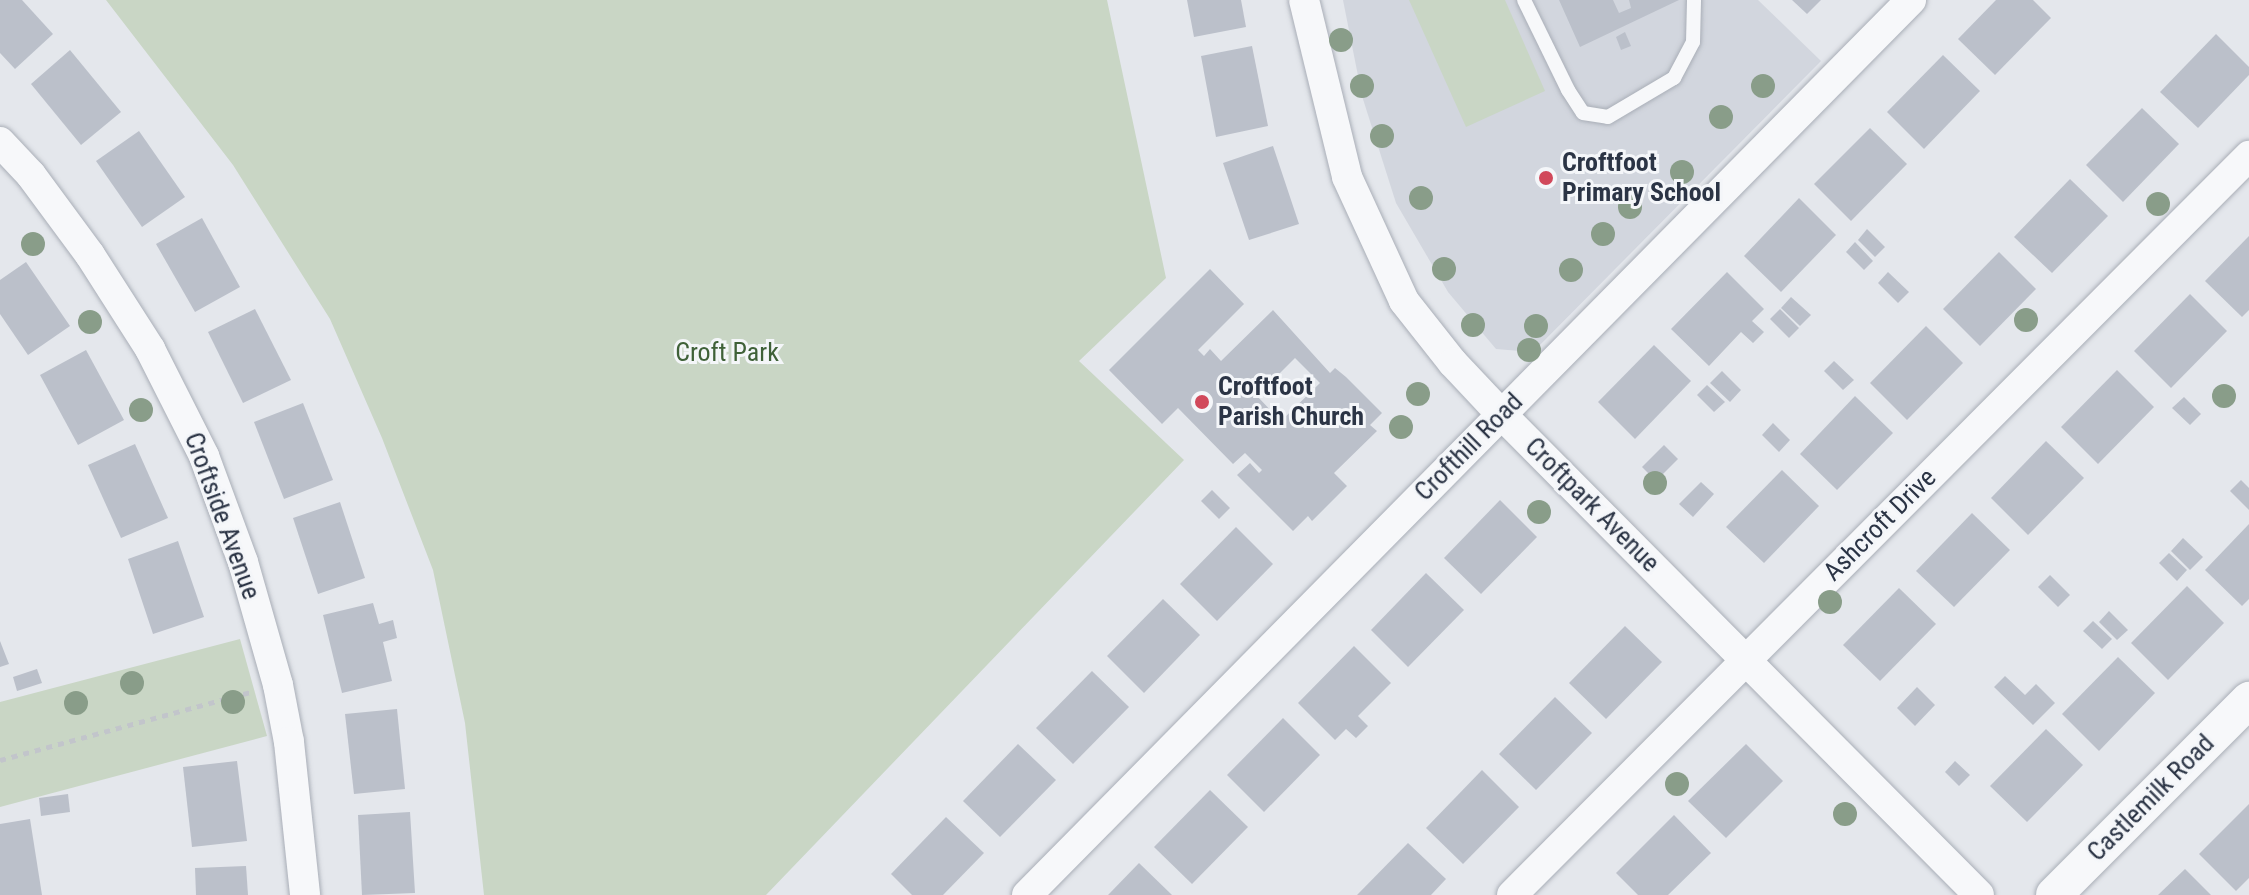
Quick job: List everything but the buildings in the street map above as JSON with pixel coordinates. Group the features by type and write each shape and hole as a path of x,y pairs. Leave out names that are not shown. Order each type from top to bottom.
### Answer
{"street":[{"name":"Croftpark Avenue","path":"1304,0 1347,177 1404,301 1453,363 1501,414 1979,895"},
{"name":"Crofthill Road","path":"1027,895 1911,0"},
{"name":"Croftside Avenue","path":"0,142 31,175 90,255 150,349 204,456 243,562 278,685 304,857 305,895"},
{"name":"Ashcroft Drive","path":"1512,895 2249,156"},
{"name":"Castlemilk Road","path":"2054,895 2249,700"}],"lane":[{"path":"1524,0 1568,90 1583,113 1608,117 1674,78 1693,42 1694,0"}],"path":[{"path":"0,760 278,685"}],"shaded area":[{"name":"Croftfoot Primary School","path":"1343,0 1758,0 1821,61 1533,352 1496,349 1448,292 1396,203 1362,96"}],"green space":[{"name":"Croft Park","path":"106,0 1107,0 1166,278 1079,361 1184,460 766,895 484,895 465,723 433,570 382,438 330,319 233,165"},
{"path":"1409,0 1505,0 1545,91 1466,127"},
{"path":"240,639 267,736 0,807 0,702"}],"place":[{"name":"Croftfoot Primary School","path":"1546,178"},
{"name":"Croftfoot Parish Church","path":"1202,402"}]}
